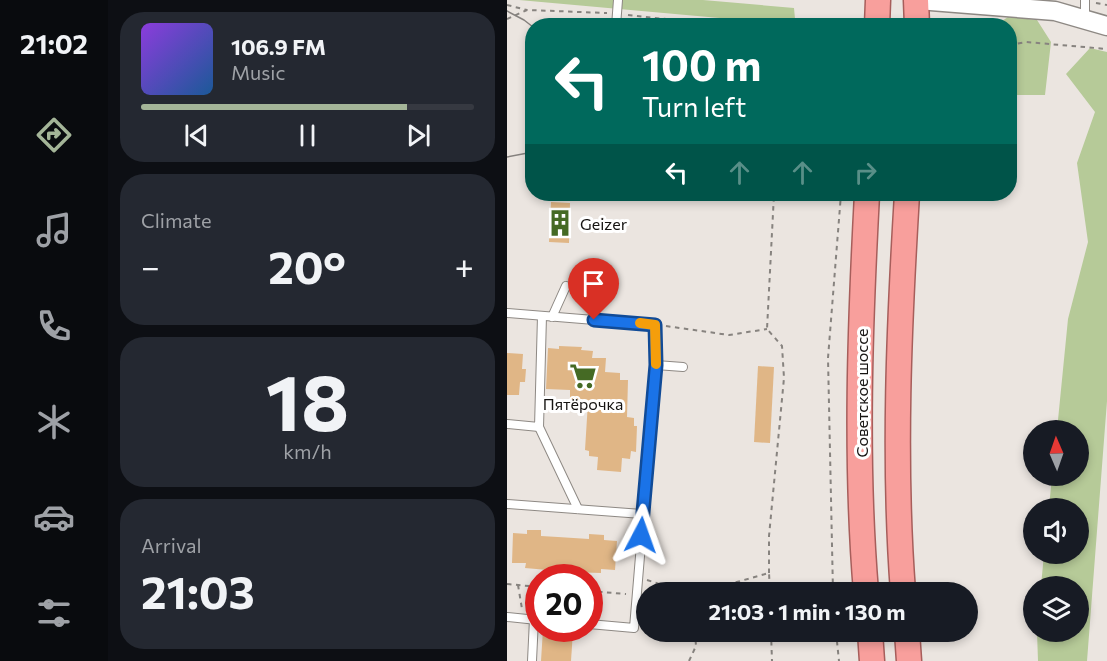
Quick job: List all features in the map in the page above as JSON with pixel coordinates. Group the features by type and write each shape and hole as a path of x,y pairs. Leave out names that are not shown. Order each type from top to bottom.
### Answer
{"highway":[{"path":"877,18 878,0"},
{"path":"917,0 917,18"},
{"name":"Советское шоссе","path":"865,582 861,535 861,317 867,201"},
{"path":"902,582 899,540 900,319 907,201"},
{"path":"871,642 873,661"},
{"path":"908,642 909,661"}],"street":[{"path":"917,0 1055,11 1107,26"}],"lane":[{"path":"616,18 618,0"},
{"path":"1085,0 1085,20"},
{"path":"552,317 566,286"},
{"path":"507,313 655,325 656,365 642,514 638,582"},
{"path":"541,316 539,427 578,508"},
{"path":"656,365 683,367"},
{"path":"507,424 539,427"},
{"path":"507,504 642,514"},
{"path":"603,625 634,628 636,606"},
{"path":"507,617 523,618"},
{"path":"532,661 534,642"}],"path":[{"path":"507,5 527,10 654,18"},
{"path":"507,19 527,10"},
{"path":"1017,44 1026,42 1107,49"},
{"path":"769,582 769,536 784,378 783,346 767,329 774,201"},
{"path":"833,582 828,358 840,201"},
{"path":"655,325 729,335 767,329"},
{"path":"737,582 769,573"},
{"path":"639,577 654,582"},
{"path":"507,584 525,586"},
{"path":"518,585 523,618"},
{"path":"603,592 636,595"},
{"path":"689,661 696,642"},
{"path":"771,642 772,661"},
{"path":"837,642 839,661"}],"green space":[{"path":"519,0 703,0 794,8 795,18 719,18"},
{"path":"1008,17 1037,20 1051,42 1045,95 1017,95 1017,18 1006,18"},
{"path":"1090,48 1107,52 1107,401 1089,635 1089,576 1042,576 1043,564 1089,564 1089,498 1050,498 1051,486 1089,486 1089,420 1058,420 1068,319 1088,242 1077,163 1095,112 1066,74"},
{"path":"1037,642 1088,642 1087,661 1038,661"}],"building":[{"name":"Geizer","path":"551,202 570,203 569,243 549,242"},
{"path":"559,346 582,347 581,350 593,351 592,358 606,358 605,372 620,373 620,380 628,380 627,417 634,418 634,426 637,426 636,452 631,451 630,459 622,458 621,472 597,470 598,457 589,456 589,451 585,450 588,402 570,402 570,390 546,389 548,348 559,349"},
{"path":"507,353 523,354 522,369 526,369 525,382 520,382 519,395 507,395"},
{"path":"758,366 774,367 770,443 754,442"},
{"path":"527,530 541,530 541,536 589,539 589,534 604,535 604,540 617,541 615,570 603,569 603,564 512,563 513,533 527,534"},
{"path":"542,642 572,642 571,661 541,661"}],"tram line":[{"path":"507,11 525,21"},
{"path":"507,157 525,154"}],"slow traffic":[{"path":"640,323 655,325 656,364"}],"place":[{"name":"Geizer","path":"560,223"},
{"name":"Пятёрочка","path":"583,376"}],"route":[{"path":"594,320 655,325 656,365 641,535"}]}
